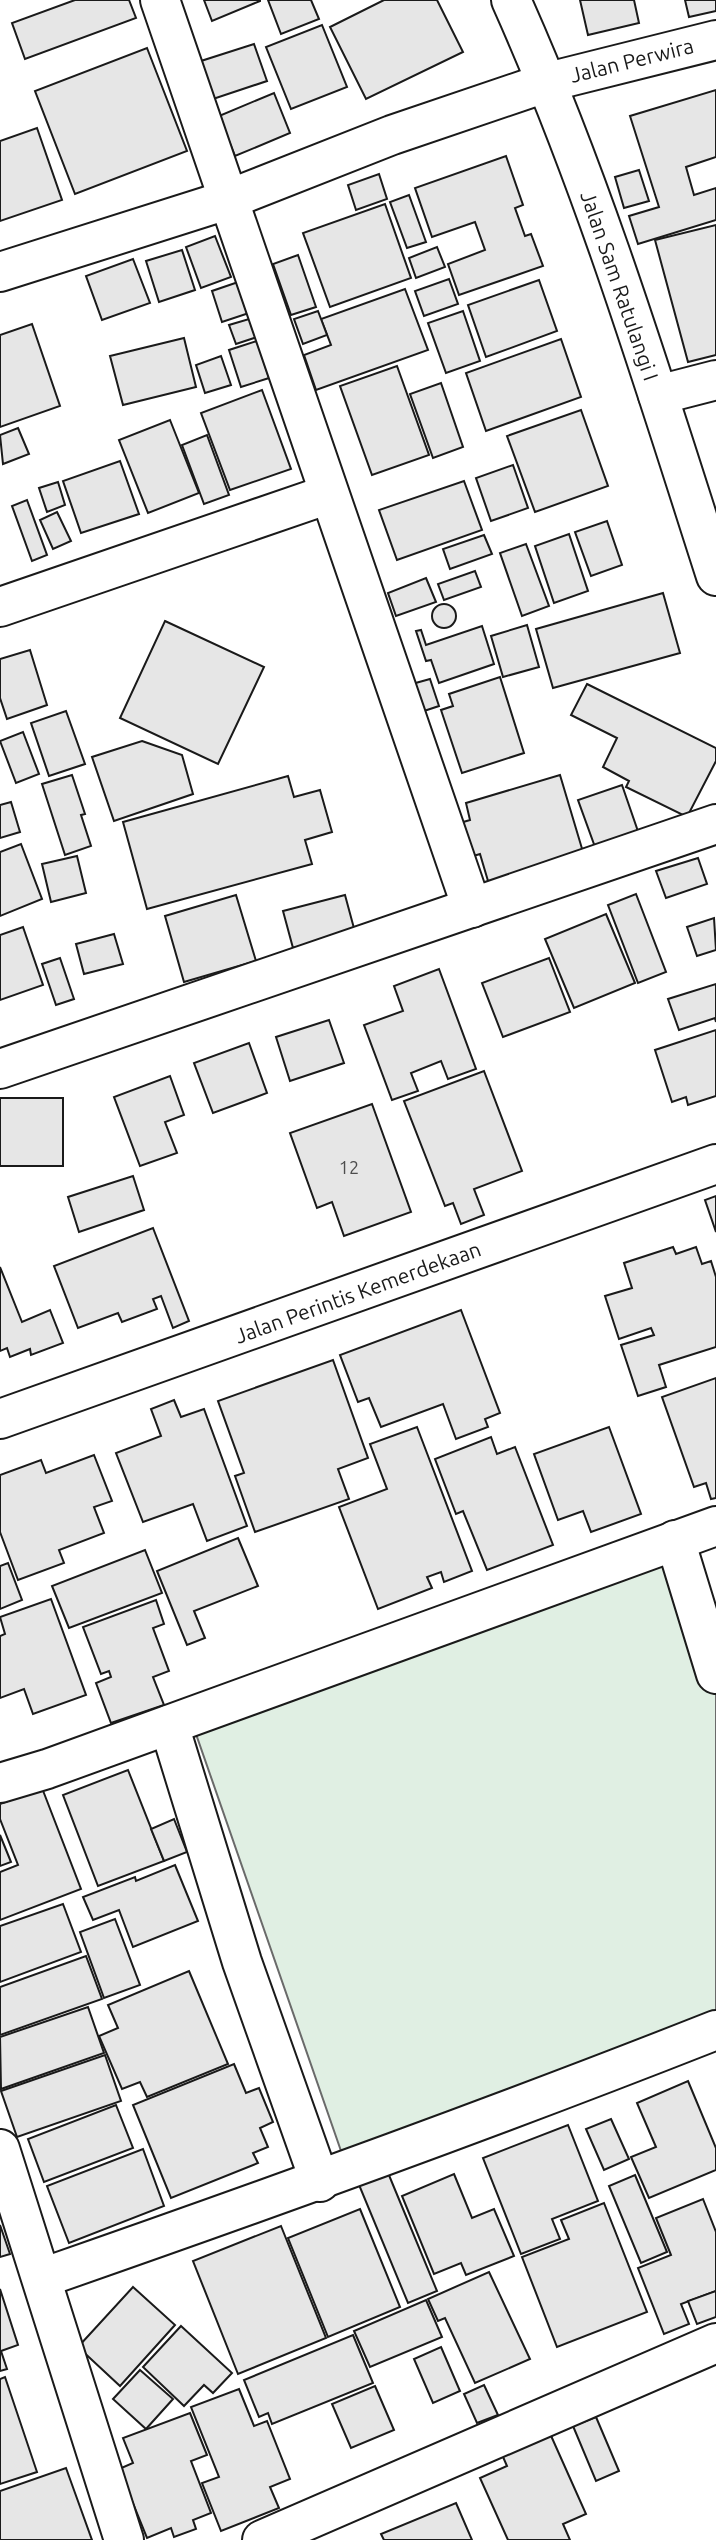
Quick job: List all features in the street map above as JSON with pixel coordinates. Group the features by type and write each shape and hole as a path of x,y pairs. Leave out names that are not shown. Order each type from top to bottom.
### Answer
{"street":[{"path":"160,0 472,908"},
{"name":"Jalan Sam Ratulangi I","path":"511,0 548,82 658,396 716,576"},
{"name":"Jalan Perwira","path":"0,272 227,200 392,135 548,82 716,40"},
{"path":"658,396 716,380"},
{"path":"0,607 329,494"},
{"path":"0,1069 716,824"},
{"name":"Jalan Perintis Kemerdekaan","path":"0,1419 716,1164"},
{"path":"0,1783 169,1725 716,1526"},
{"path":"675,1540 716,1674"},
{"path":"169,1725 242,1962 320,2182"},
{"path":"42,2278 320,2182 519,2108 716,2030"},
{"path":"0,2149 124,2540"},
{"path":"262,2540 716,2343"}],"green space":[{"path":"678,1560 716,1667 716,2024 348,2171 196,1734"}],"building":[{"path":"75,0 129,0 136,18 25,59 12,23"},
{"path":"204,0 260,0 260,1 212,21"},
{"path":"268,0 311,0 319,19 281,34"},
{"path":"384,0 437,0 463,52 366,99 330,27"},
{"path":"580,0 634,0 639,23 588,35"},
{"path":"685,0 716,0 716,11 689,17"},
{"path":"322,25 347,87 291,109 266,47"},
{"path":"254,44 267,81 213,99 201,61"},
{"path":"147,48 187,151 75,194 35,91"},
{"path":"716,90 716,157 686,167 694,195 716,188 716,220 638,244 629,216 659,207 630,116"},
{"path":"274,93 290,133 235,156 219,116"},
{"path":"37,128 62,200 0,221 0,141"},
{"path":"506,156 523,205 515,208 525,236 531,234 543,266 459,295 448,264 485,250 475,222 432,237 415,188"},
{"path":"639,170 649,201 624,208 615,177"},
{"path":"379,174 387,199 356,210 348,185"},
{"path":"409,195 426,242 407,248 390,202"},
{"path":"385,204 411,278 330,307 303,233"},
{"path":"716,225 716,355 688,362 655,240"},
{"path":"215,236 231,277 201,288 186,247"},
{"path":"437,247 445,267 416,278 409,258"},
{"path":"182,250 195,290 159,302 146,261"},
{"path":"298,255 316,307 291,315 273,264"},
{"path":"133,259 150,303 102,320 86,276"},
{"path":"449,279 458,304 424,316 415,291"},
{"path":"244,280 255,311 222,322 212,291"},
{"path":"539,280 557,331 486,357 468,305"},
{"path":"405,289 428,350 316,390 304,355 331,345 321,319"},
{"path":"318,311 327,335 303,344 294,319"},
{"path":"463,311 480,361 446,373 428,323"},
{"path":"256,317 263,335 236,344 229,325"},
{"path":"32,324 60,406 0,427 0,335"},
{"path":"184,338 196,387 123,405 110,356"},
{"path":"561,339 581,397 486,431 466,373"},
{"path":"257,341 269,378 241,387 229,350"},
{"path":"221,356 231,385 205,393 196,365"},
{"path":"397,366 429,455 372,475 340,386"},
{"path":"441,383 463,447 433,458 410,394"},
{"path":"262,390 291,469 230,490 201,413"},
{"path":"581,410 608,486 535,512 507,436"},
{"path":"170,420 199,493 148,513 119,440"},
{"path":"18,428 29,454 3,464 0,435"},
{"path":"207,435 229,495 204,504 182,445"},
{"path":"120,461 139,514 81,533 63,481"},
{"path":"513,465 528,508 491,521 476,478"},
{"path":"464,481 482,530 397,560 379,510"},
{"path":"58,482 65,505 47,512 39,488"},
{"path":"27,500 47,555 32,561 12,506"},
{"path":"57,512 71,541 53,549 40,520"},
{"path":"607,521 622,565 591,576 575,532"},
{"path":"569,534 588,591 554,603 535,546"},
{"path":"484,535 492,554 450,569 443,549"},
{"path":"526,544 549,606 522,616 500,553"},
{"path":"475,571 481,587 444,600 438,584"},
{"path":"426,578 436,602 396,616 388,593"},
{"path":"663,593 680,653 553,688 536,629"},
{"path":"444,604 453,607 456,616 453,625 444,628 435,625 432,616 435,607"},
{"path":"165,621 264,667 218,764 120,718"},
{"path":"527,625 539,667 503,677 491,636"},
{"path":"482,626 494,664 439,683 431,660 426,661 416,631 421,630 426,645"},
{"path":"30,650 47,705 7,719 0,698 0,659"},
{"path":"500,677 524,753 462,773 441,710 453,706 449,694"},
{"path":"430,679 439,706 421,712 412,684"},
{"path":"587,684 716,748 716,761 687,817 626,787 629,781 603,767 617,738 571,715"},
{"path":"66,711 85,764 49,776 31,723"},
{"path":"23,732 39,774 16,783 0,741"},
{"path":"142,741 182,755 193,794 114,821 92,757"},
{"path":"72,775 85,814 81,815 91,846 65,855 42,784"},
{"path":"560,775 586,862 491,891 480,854 463,859 453,825 470,820 466,803"},
{"path":"288,776 294,797 320,790 332,832 305,840 312,864 147,909 123,822"},
{"path":"622,785 642,843 599,858 578,800"},
{"path":"11,802 20,832 0,838 0,805"},
{"path":"21,844 42,899 0,916 0,852"},
{"path":"77,856 86,893 51,902 42,864"},
{"path":"698,858 707,884 666,898 656,871"},
{"path":"636,894 666,972 638,983 608,905"},
{"path":"236,895 256,961 184,982 165,916"},
{"path":"345,895 355,932 293,948 283,911"},
{"path":"606,914 635,983 574,1008 545,939"},
{"path":"714,918 716,950 697,956 687,927"},
{"path":"23,927 43,985 0,1000 0,935"},
{"path":"114,934 123,964 84,974 76,944"},
{"path":"60,958 74,999 56,1005 42,964"},
{"path":"549,958 570,1012 503,1037 482,983"},
{"path":"439,969 476,1069 448,1079 441,1061 411,1073 418,1091 392,1100 364,1025 403,1011 394,986"},
{"path":"716,984 716,1022 715,1018 679,1030 668,999"},
{"path":"329,1020 344,1063 290,1081 276,1037"},
{"path":"716,1030 716,1096 688,1105 686,1097 672,1102 655,1050"},
{"path":"249,1043 267,1093 213,1113 194,1063"},
{"path":"484,1071 522,1171 474,1189 484,1215 461,1224 453,1203 445,1206 404,1101"},
{"path":"170,1076 184,1115 165,1122 177,1153 140,1166 114,1097"},
{"path":"0,1098 63,1098 63,1166 0,1166"},
{"path":"372,1104 411,1212 344,1236 332,1202 317,1208 290,1133"},
{"path":"133,1176 144,1210 79,1232 68,1197"},
{"path":"716,1196 716,1232 705,1200"},
{"path":"153,1228 189,1321 173,1328 161,1296 153,1299 157,1309 122,1322 118,1313 78,1328 54,1266"},
{"path":"673,1247 676,1254 696,1247 702,1264 711,1261 716,1277 716,1347 659,1365 666,1387 638,1396 621,1345 654,1335 651,1328 619,1339 605,1296 632,1288 624,1263"},
{"path":"0,1267 22,1322 50,1310 63,1343 31,1355 30,1349 10,1357 7,1348 0,1351"},
{"path":"461,1310 500,1413 485,1419 488,1427 456,1439 443,1404 381,1427 369,1398 358,1402 340,1355"},
{"path":"333,1360 368,1458 338,1469 349,1499 255,1532 235,1476 244,1473 218,1401"},
{"path":"716,1378 716,1498 711,1499 706,1483 694,1487 662,1397"},
{"path":"174,1400 181,1417 204,1409 247,1526 207,1541 193,1504 143,1522 116,1453 161,1436 151,1409"},
{"path":"417,1427 472,1571 444,1582 441,1572 427,1577 432,1588 378,1609 339,1507 387,1489 370,1444"},
{"path":"609,1427 641,1514 591,1532 583,1511 558,1520 534,1454"},
{"path":"491,1437 497,1454 515,1447 553,1545 487,1570 463,1511 456,1514 435,1459"},
{"path":"94,1455 112,1501 94,1507 104,1533 59,1550 64,1563 18,1580 0,1532 0,1475 41,1460 46,1473"},
{"path":"238,1538 258,1586 194,1611 205,1638 187,1645 157,1571"},
{"path":"145,1550 162,1593 69,1628 52,1586"},
{"path":"8,1563 22,1600 0,1609 0,1566"},
{"path":"51,1599 86,1695 33,1714 24,1689 0,1698 0,1636 5,1634 0,1617"},
{"path":"156,1600 164,1624 153,1628 169,1671 153,1677 164,1705 111,1723 96,1683 111,1677 109,1671 101,1674 83,1627"},
{"path":"128,1770 164,1861 98,1886 63,1795"},
{"path":"42,1788 81,1889 0,1920 0,1872 18,1865 0,1819 0,1804"},
{"path":"174,1819 187,1852 164,1861 151,1829"},
{"path":"0,1835 11,1862 0,1866"},
{"path":"175,1865 198,1921 133,1947 119,1910 93,1920 83,1897 135,1877 136,1881"},
{"path":"63,1904 81,1952 0,1982 0,1926"},
{"path":"115,1919 140,1985 104,1998 80,1932"},
{"path":"86,1956 102,1999 0,2035 0,1987"},
{"path":"189,1971 228,2064 147,2097 140,2082 122,2089 99,2036 118,2028 108,2005"},
{"path":"88,2007 104,2053 1,2089 0,2037"},
{"path":"105,2055 121,2101 17,2137 1,2091"},
{"path":"234,2064 246,2093 259,2088 273,2122 260,2128 268,2147 253,2153 258,2163 171,2198 133,2105"},
{"path":"688,2081 716,2148 716,2170 649,2198 631,2157 656,2147 637,2103"},
{"path":"116,2105 133,2148 44,2182 28,2139"},
{"path":"611,2119 629,2159 604,2170 586,2129"},
{"path":"568,2125 598,2201 552,2219 560,2239 521,2254 483,2158"},
{"path":"143,2149 164,2206 69,2243 47,2186"},
{"path":"386,2168 437,2291 408,2303 357,2180"},
{"path":"454,2174 472,2218 494,2209 514,2256 466,2275 461,2263 434,2274 402,2196"},
{"path":"635,2175 667,2252 641,2263 609,2186"},
{"path":"703,2199 716,2232 716,2291 681,2304 689,2324 664,2334 638,2268 671,2255 656,2218"},
{"path":"604,2203 647,2312 557,2347 522,2257 569,2239 561,2220"},
{"path":"360,2209 400,2307 328,2337 288,2238"},
{"path":"0,2225 10,2254 0,2257"},
{"path":"281,2226 326,2338 238,2374 193,2261"},
{"path":"489,2272 530,2359 475,2383 445,2318 438,2321 428,2299"},
{"path":"133,2287 175,2325 120,2386 78,2347"},
{"path":"0,2289 18,2345 1,2351 7,2369 0,2371"},
{"path":"716,2291 716,2317 697,2324 688,2301"},
{"path":"426,2300 442,2337 370,2367 354,2331"},
{"path":"181,2326 232,2373 213,2393 204,2385 184,2406 143,2367"},
{"path":"353,2335 373,2383 272,2424 268,2413 259,2417 244,2380"},
{"path":"441,2347 460,2391 433,2403 414,2359"},
{"path":"140,2370 173,2399 146,2429 113,2399"},
{"path":"5,2377 37,2472 0,2484 0,2379"},
{"path":"484,2385 498,2415 477,2423 464,2394"},
{"path":"375,2386 394,2430 351,2448 332,2404"},
{"path":"239,2389 254,2426 267,2421 290,2479 270,2487 279,2508 221,2531 202,2483 219,2477 191,2407"},
{"path":"190,2413 207,2455 191,2461 211,2513 193,2520 196,2529 174,2537 171,2528 147,2538 119,2469 133,2463 123,2438"},
{"path":"596,2417 619,2471 596,2481 573,2426"},
{"path":"548,2429 586,2514 563,2524 570,2540 508,2540 480,2478 507,2466 500,2450"},
{"path":"66,2468 92,2540 0,2540 0,2491"},
{"path":"456,2503 472,2540 384,2540 381,2534"}]}
